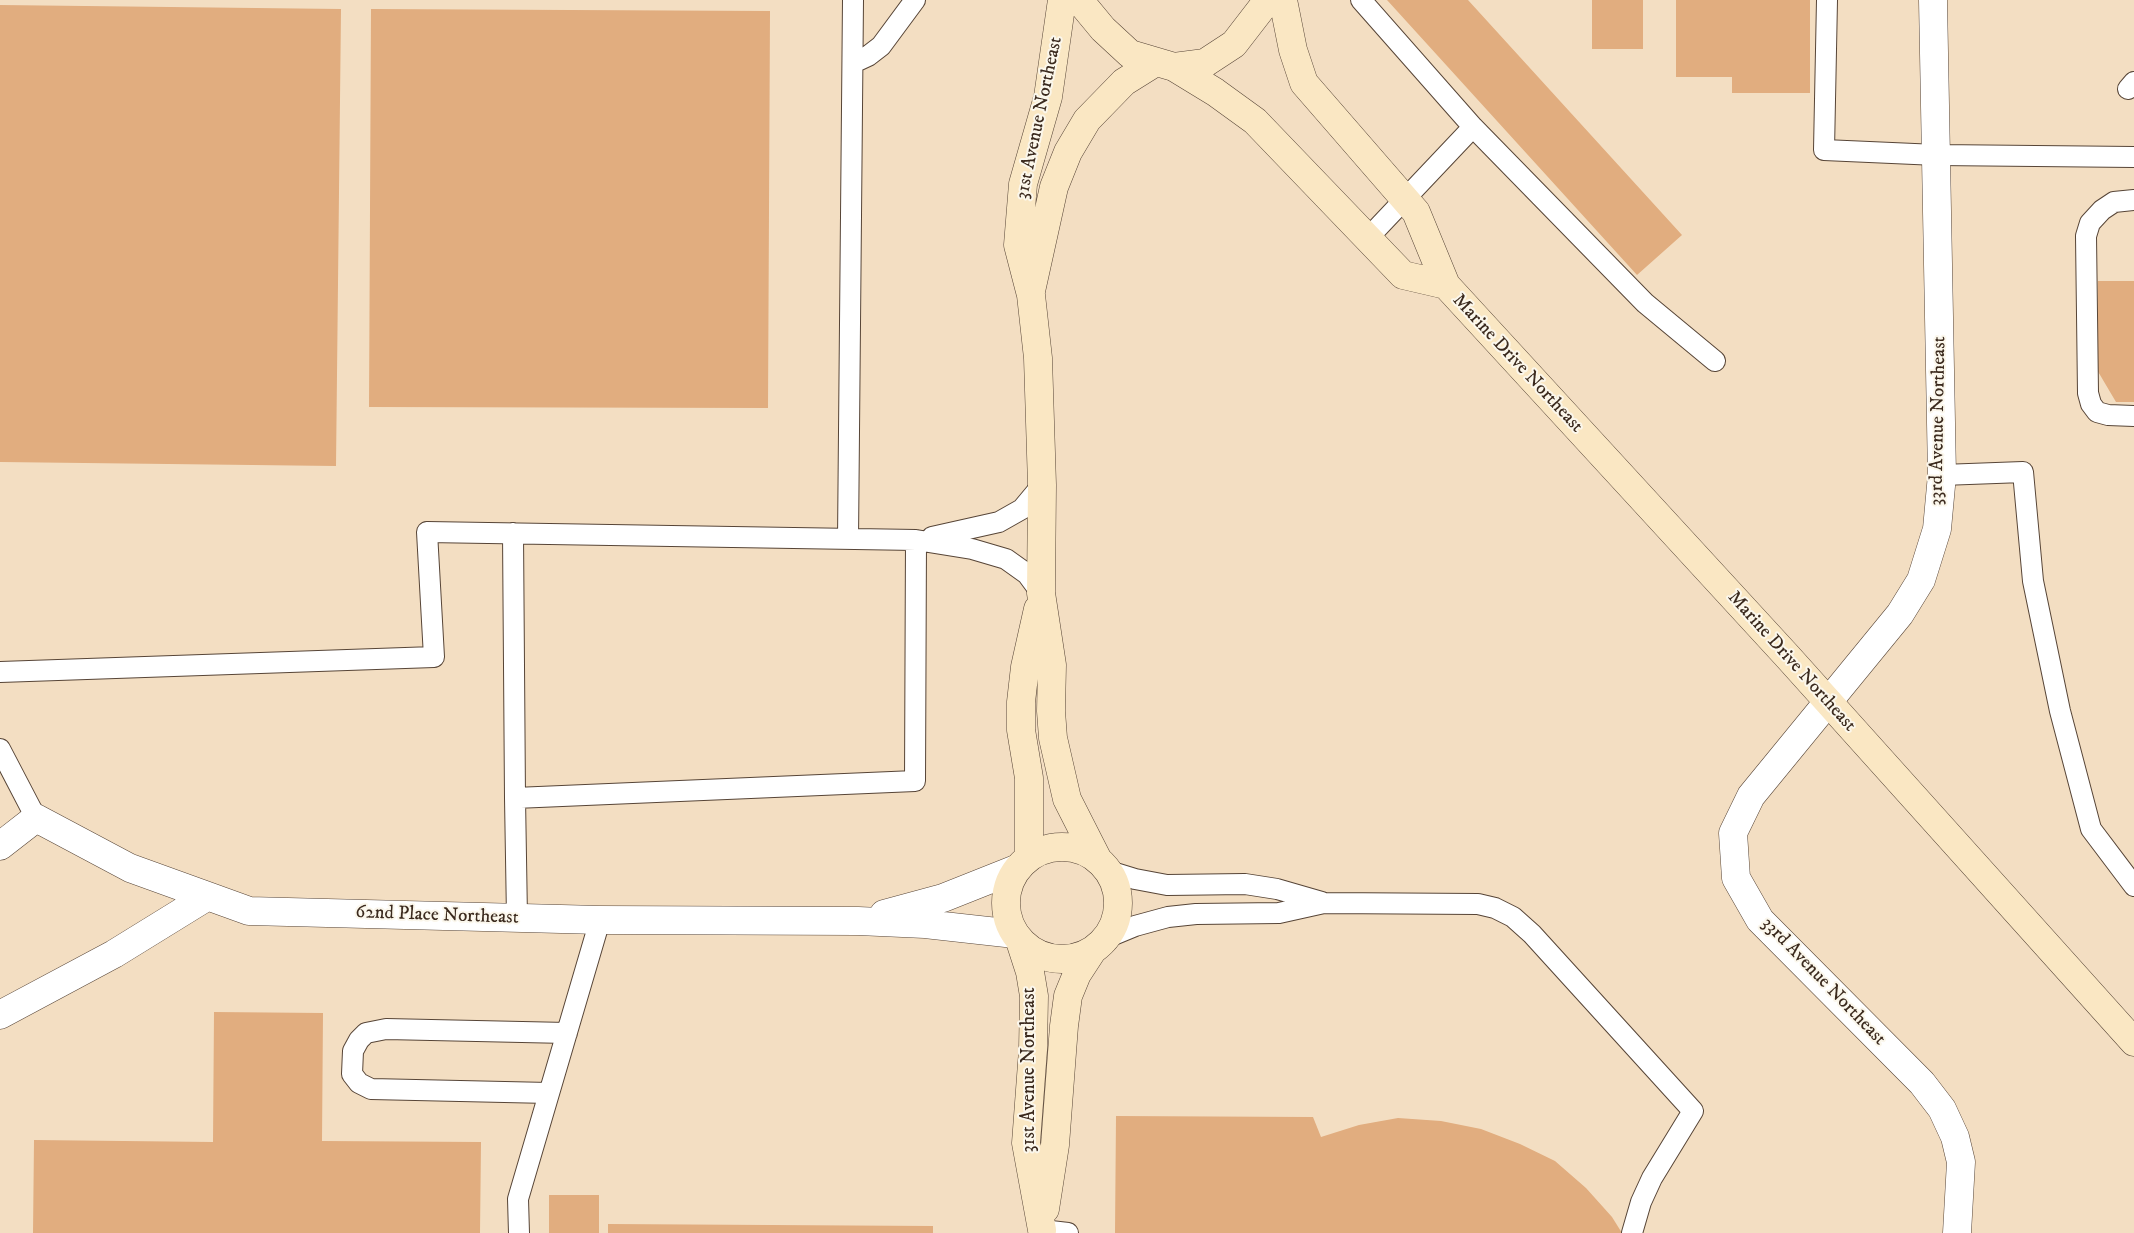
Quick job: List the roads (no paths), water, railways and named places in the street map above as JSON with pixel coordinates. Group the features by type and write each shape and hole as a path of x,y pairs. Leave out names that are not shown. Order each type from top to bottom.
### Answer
{"street":[{"name":"31st Avenue Northeast","path":"1062,0 1048,97 1023,184 1018,245 1030,294 1038,358 1042,485 1041,593 1052,665 1051,711 1058,764 1067,799 1103,865"},
{"path":"1079,0 1103,29 1130,54 1165,64 1205,63 1234,44 1268,0"},
{"name":"Marine Drive Northeast","path":"1283,0 1293,50 1304,83 1416,212 1446,285 1828,702 2134,1042"},
{"name":"33rd Avenue Northeast","path":"1933,0 1942,475 1936,529 1921,580 1900,614 1751,796 1733,833 1736,878 1760,920 1922,1082 1942,1109 1955,1137 1960,1162 1957,1233"},
{"name":"31st Avenue Northeast","path":"1030,294 1054,187 1068,152 1087,120 1124,82 1165,64"},
{"name":"Marine Drive Northeast","path":"1165,64 1215,92 1255,121 1403,275 1446,285"},
{"name":"31st Avenue Northeast","path":"1023,863 1029,778 1021,730 1021,702 1025,666 1041,593"},
{"path":"0,846 36,818"},
{"name":"62nd Place Northeast","path":"36,818 130,868 249,911 600,920 858,921 926,924 1018,937"},
{"path":"1063,847 1081,850 1103,865 1116,887 1119,905 1115,922 1099,945 1074,959 1054,959 1036,954 1018,937 1009,925 1005,906 1008,887 1023,863 1046,849 1063,847"},
{"name":"62nd Place Northeast","path":"858,921 943,898 1023,863"},
{"path":"0,1015 114,954 208,896"},
{"name":"31st Avenue Northeast","path":"1018,937 1030,972 1034,996 1033,1050 1026,1143 1051,1232"},
{"name":"31st Avenue Northeast","path":"1051,1232 1055,1145 1068,996 1077,974 1099,945"}],"lane":[{"path":"848,539 853,0"},
{"path":"853,63 868,56 881,46 915,0"},
{"path":"1361,0 1473,127 1645,303 1716,361"},
{"path":"1827,0 1824,150 1936,156 2134,157"},
{"path":"1368,238 1473,127"},
{"path":"2134,200 2114,202 2102,210 2090,223 2086,236 2088,392 2091,404 2097,412 2108,415 2134,416"},
{"path":"1942,475 2024,472 2032,582 2060,710 2091,829 2134,886"},
{"path":"916,540 958,533 999,522 1022,509 1042,485"},
{"path":"0,672 434,657 427,532 916,540 972,549 1006,559 1027,574 1041,593"},
{"path":"513,533 517,918"},
{"path":"515,798 915,781 916,540"},
{"path":"0,749 36,818"},
{"path":"1103,865 1135,879 1167,885 1245,884 1277,889 1324,903"},
{"path":"1099,945 1135,926 1168,917 1196,914 1279,913 1324,903 1478,904 1495,908 1513,917 1532,934 1693,1111 1652,1178 1641,1202 1632,1233"},
{"path":"519,1233 518,1199 600,920"},
{"path":"549,1093 371,1089 359,1082 352,1074 354,1052 359,1040 366,1033 386,1029 567,1033"}]}
